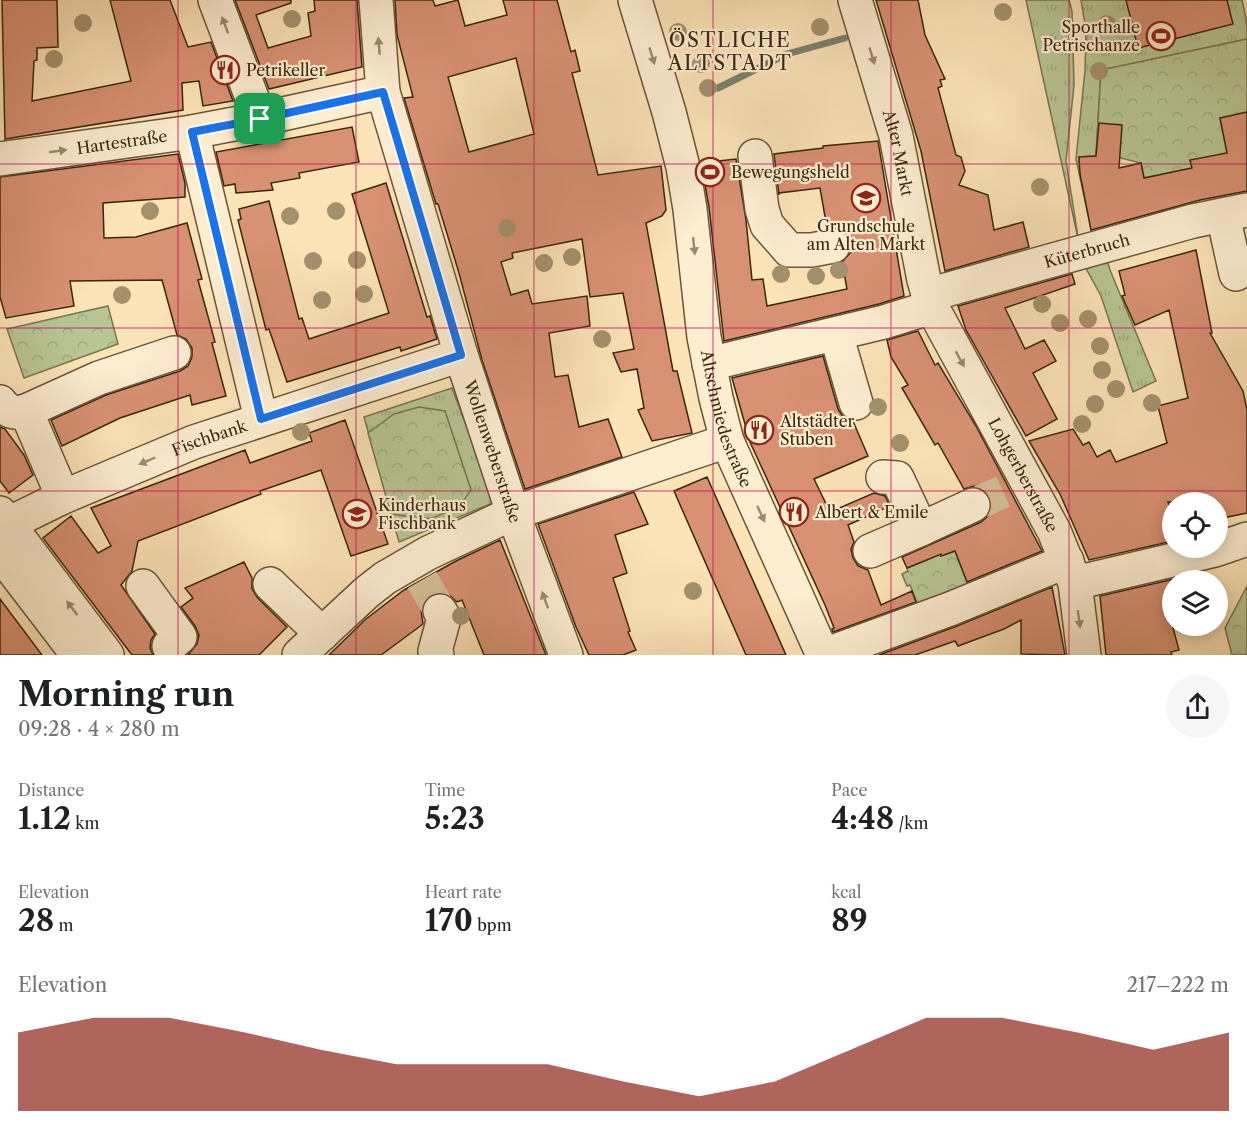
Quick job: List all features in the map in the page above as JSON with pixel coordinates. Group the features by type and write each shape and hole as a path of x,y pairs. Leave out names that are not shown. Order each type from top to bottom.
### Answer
{"street":[{"path":"215,0 260,119"},
{"name":"Wollenweberstraße","path":"376,0 383,92 461,355 513,513 566,655"},
{"name":"Altschmiedestraße","path":"635,0 683,167 698,208 704,337 727,441 824,655"},
{"name":"Alter Markt","path":"855,0 896,136 930,301"},
{"name":"Hartestraße","path":"0,159 192,132 383,92"},
{"path":"192,132 261,419"},
{"path":"755,156 762,209 767,225 789,250 812,250 833,246"},
{"path":"1235,212 1236,274"},
{"name":"Küterbruch","path":"709,364 911,315 930,301 1107,259 1193,221 1235,212"},
{"name":"Lohgerberstraße","path":"930,301 1019,484 1054,531 1071,572 1084,655"},
{"path":"836,334 856,403"},
{"path":"63,497 13,407 174,353"},
{"name":"Fischbank","path":"2,529 63,497 177,448 461,355"},
{"path":"270,584 310,644 385,578 417,571 513,513 727,441"},
{"path":"883,477 897,478 921,529"},
{"path":"870,551 973,505"},
{"path":"2,529 78,655"},
{"path":"2,529 107,655"},
{"path":"824,655 950,609 1071,572 1215,550 1247,539"},
{"path":"143,586 180,637 169,646"},
{"path":"437,655 435,651 444,618 440,611"}],"green space":[{"path":"1026,0 1069,0 1072,11 1074,85 1066,161 1079,243"},
{"path":"1081,0 1242,0 1247,24 1247,39 1101,70 1096,156 1079,157 1080,174 1092,233 1076,159 1085,71 1086,29"},
{"path":"1247,39 1247,112 1220,118 1229,159 1191,161 1192,168 1144,178 1141,163 1109,155 1096,156 1101,70"},
{"path":"1103,247 1110,270 1156,381 1133,392 1101,296 1078,254"},
{"path":"108,306 118,344 24,378 7,329"},
{"path":"452,388 495,502 399,542 364,417"},
{"path":"419,407 445,411 471,490 459,507 430,519 391,514 368,433 394,414"},
{"path":"955,551 971,592 921,613 910,585 907,586 902,574 908,571 907,568 941,554 941,556"},
{"path":"1247,586 1247,655 1232,655 1227,636 1228,622"}],"building":[{"path":"2,0 57,0 58,47 37,48 32,101 131,81 110,0 170,0 188,47 211,42 233,101 203,106 199,81 182,83 183,110 5,139"},
{"path":"235,0 291,0 291,3 256,15 268,48 311,36 308,13 315,11 314,0 357,0 362,67 269,89"},
{"path":"395,0 433,0 435,6 458,0 465,26 507,15 503,0 557,0 571,52 575,50 580,71 572,73 598,175 661,166 666,210 662,216 646,223 673,371 677,371 692,433 652,441 638,410 644,408 637,369 621,372 613,353 634,349 623,293 590,297 582,239 512,253 513,258 501,262 511,295 528,290 532,304 587,296 590,326 549,333 555,377 568,375 579,427 608,419 622,457 525,489 482,360 459,273 404,98 413,97 397,35","holes":["516,58 534,134 469,152 448,77"]},
{"path":"876,0 918,0 925,35 945,79 940,80 942,86 938,88 956,155 961,157 965,171 959,185 988,195 994,230 1023,222 1029,247 945,271 921,151"},
{"name":"Sporthalle Petrischanze","path":"1126,0 1227,0 1233,24 1138,48"},
{"path":"1247,112 1247,191 1200,200 1091,230 1079,157 1096,156 1099,123 1122,125 1119,168 1141,163 1144,178 1192,168 1190,160 1227,153 1220,118"},
{"path":"352,127 359,162 299,173 300,178 271,183 273,190 236,193 235,184 224,186 216,152"},
{"path":"878,141 904,296 724,341 709,207 701,163 736,159 746,220 752,280 763,279 767,306 847,289 842,262 850,253 851,243 848,234 840,229 827,228 820,188 779,193 779,195 774,154 823,148 823,146"},
{"path":"178,154 185,183 185,197 103,203 104,238 136,237 187,223 202,279 198,280 215,342 212,343 226,396 192,405 190,395 120,418 62,446 51,420 106,395 180,371 188,366 192,357 192,348 186,339 177,335 162,280 70,281 74,306 6,318 0,297 0,177"},
{"path":"386,183 427,317 430,316 437,339 401,351 400,347 287,382 269,329 266,330 238,220 241,219 239,209 269,201 299,319 302,318 309,339 389,313 352,194"},
{"path":"1196,250 1212,333 1210,333 1243,391 1247,410 1247,513 1228,517 1228,492 1162,492 1162,543 1089,560 1060,494 1029,441 1073,429 1083,445 1089,442 1097,457 1110,450 1116,462 1167,443 1158,406 1188,398 1169,310 1135,325 1122,296 1125,295 1119,271"},
{"path":"1072,274 1075,284 1005,308 1025,349 1044,340 1056,361 1033,373 1057,419 1026,436 966,330 958,306"},
{"path":"918,331 935,365 938,363 976,426 1042,551 967,582 955,551 941,556 941,554 907,568 902,557 981,522 989,515 992,506 990,497 983,489 974,486 964,489 938,443 935,445 902,388 908,385 891,357 887,340"},
{"path":"823,356 838,409 843,417 853,421 868,456 814,479 830,512 874,493 885,496 890,506 848,525 854,542 851,549 853,558 858,566 868,570 881,605 912,591 916,602 833,632 834,628 825,605 750,442 732,378"},
{"path":"345,420 388,544 351,556 321,470 260,491 261,494 138,541 132,571 121,585 155,634 150,648 153,655 132,655 43,538 71,516 98,553 111,546 91,508 245,450 250,463 312,441 309,433"},
{"path":"0,427 5,429 24,455 33,475 9,493 0,481"},
{"path":"707,477 786,655 746,655 674,491"},
{"path":"634,492 648,524 615,535 627,573 613,578 630,631 628,632 636,650 623,655 589,655 576,627 538,524"},
{"path":"500,540 546,655 484,655 462,600 457,602 449,595 440,592 430,595 424,602 421,610 423,624 381,655 329,655 366,619 404,590"},
{"path":"244,562 252,578 252,589 257,597 287,627 259,655 188,655 197,644 199,635 181,607 193,598 185,588"},
{"path":"1162,582 1162,636 1175,636 1179,650 1171,652 1172,655 1106,655 1100,596"},
{"path":"1052,587 1065,655 1021,654 1021,620 1004,629 958,646 955,641 915,655 879,655 957,626"},
{"path":"0,599 42,655 0,655"}],"waterway":[{"path":"718,88 787,54 845,38"}],"tunnel":[{"path":"973,505 1011,488"},
{"path":"422,580 440,611"}],"place":[{"name":"Sporthalle Petrischanze","path":"1161,36"},
{"name":"Petrikeller","path":"225,70"},
{"name":"Bewegungsheld","path":"710,172"},
{"name":"Grundschule am Alten Markt","path":"866,198"},
{"name":"Altstädter Stuben","path":"759,430"},
{"name":"Albert & Emile","path":"794,512"},
{"name":"Kinderhaus Fischbank","path":"357,514"}],"district":[{"name":"ÖSTLICHE ALTSTADT","path":"730,52"}],"route":[{"path":"383,92 461,355 261,419 192,132 260,119 383,92"}]}
